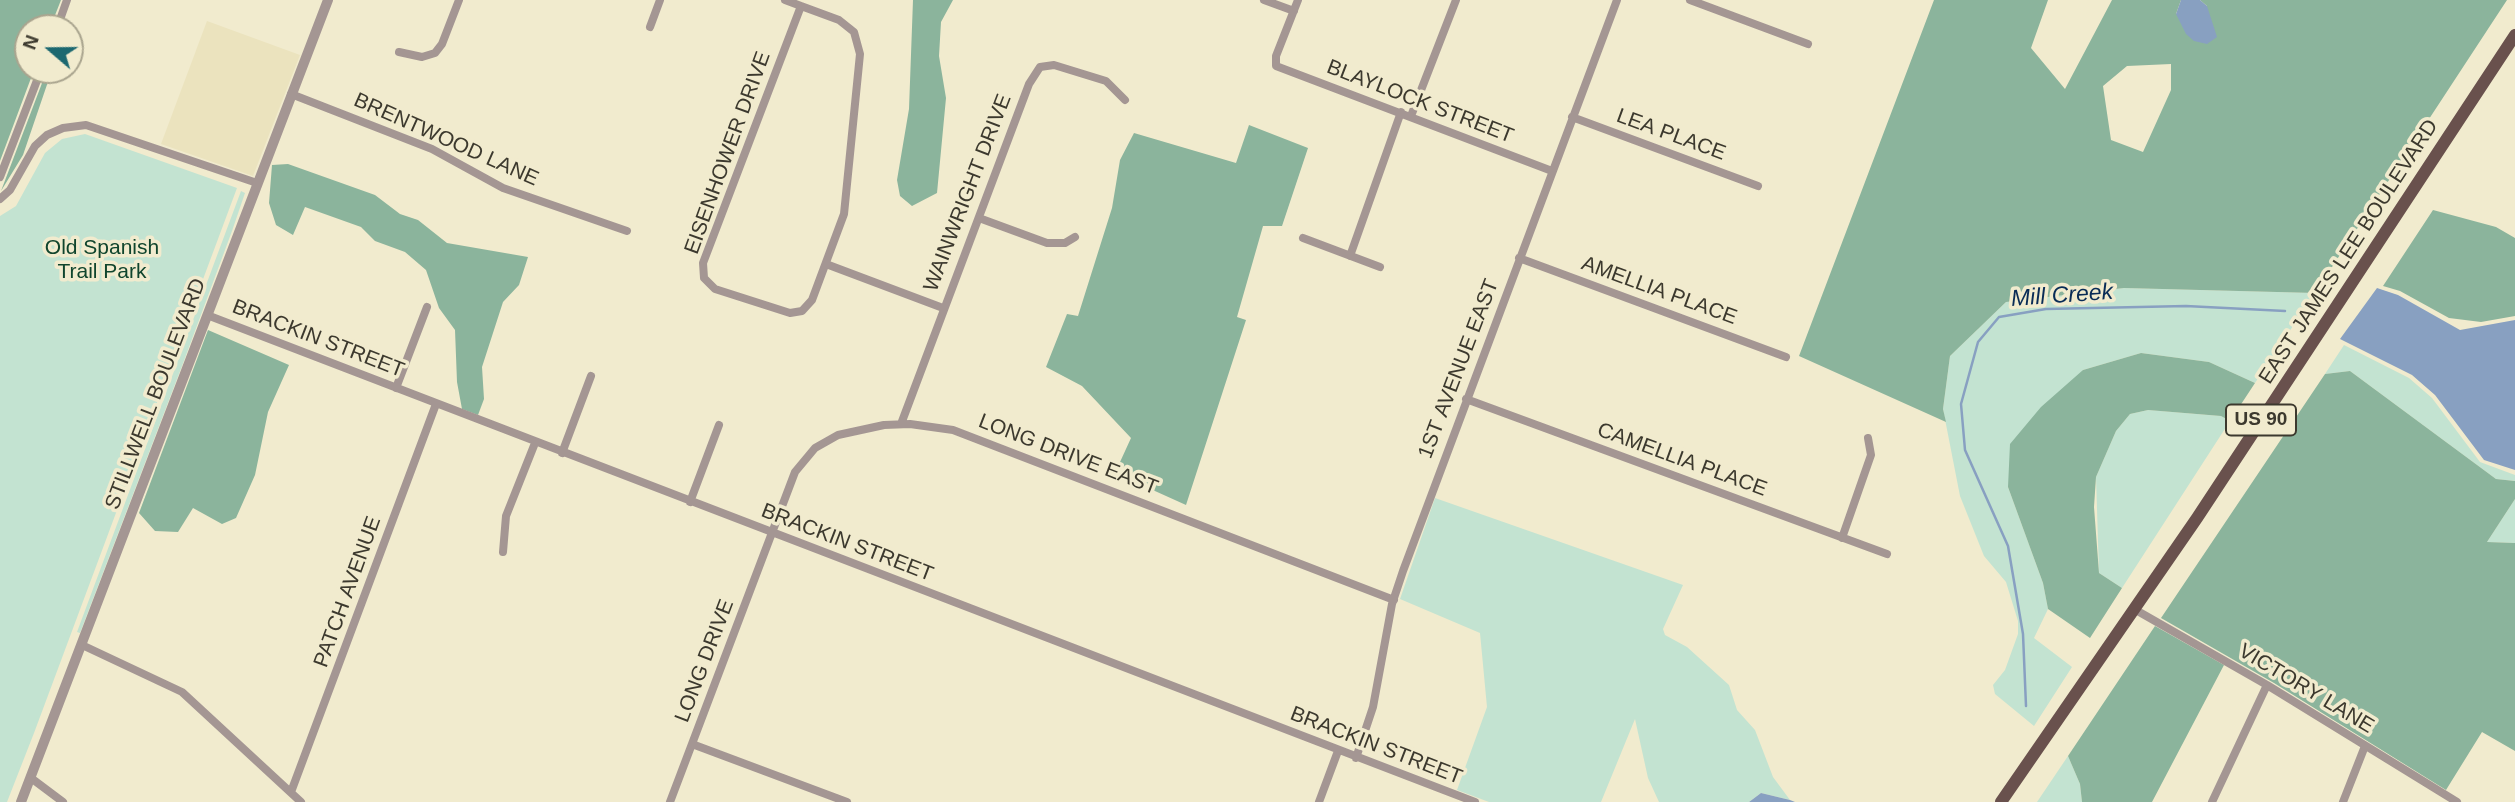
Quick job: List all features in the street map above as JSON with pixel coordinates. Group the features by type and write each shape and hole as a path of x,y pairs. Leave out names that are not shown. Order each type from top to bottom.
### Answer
{"main road":[{"name":"EAST JAMES LEE BOULEVARD","path":"2001,802 2134,609 2515,35"}],"street":[{"name":"STILLWELL BOULEVARD","path":"21,802 328,0"},
{"path":"399,52 422,57 435,53 443,44 459,0"},
{"path":"650,27 660,0"},
{"name":"EISENHOWER DRIVE","path":"785,0 802,6 839,20 854,32 860,54 844,214 812,300 802,311 790,313 715,289 704,278 703,263 802,6"},
{"path":"1264,0 1294,12 1298,0"},
{"path":"1411,116 1457,0"},
{"name":"1ST AVENUE EAST","path":"1356,758 1373,707 1394,600 1466,399 1617,0"},
{"path":"1690,0 1808,44"},
{"name":"BLAYLOCK STREET","path":"1294,12 1276,56 1276,66 1552,171"},
{"name":"WAINWRIGHT DRIVE","path":"901,424 1029,85 1040,67 1054,65 1106,82 1125,100"},
{"path":"0,177 36,84"},
{"name":"BRENTWOOD LANE","path":"291,94 432,149 503,188 627,231"},
{"path":"1350,256 1401,112"},
{"name":"LEA PLACE","path":"1572,117 1758,186"},
{"path":"0,199 16,182 35,146 47,135 78,126 101,129 257,183"},
{"path":"979,218 1047,243 1065,243 1075,237"},
{"path":"1303,238 1380,267"},
{"name":"AMELLIA PLACE","path":"1519,258 1786,357"},
{"path":"826,264 943,308"},
{"path":"396,388 427,307"},
{"name":"BRACKIN STREET","path":"207,315 1475,802"},
{"path":"562,453 591,376"},
{"name":"CAMELLIA PLACE","path":"1466,399 1887,554"},
{"name":"PATCH AVENUE","path":"291,792 436,404"},
{"name":"LONG DRIVE EAST","path":"772,534 795,472 815,447 848,432 901,424 944,428 1394,600"},
{"path":"691,502 719,425"},
{"path":"1842,538 1871,455 1868,438"},
{"path":"503,552 506,516 535,443"},
{"name":"LONG DRIVE","path":"670,802 772,534"},
{"name":"VICTORY LANE","path":"2134,609 2267,685 2457,802"},
{"path":"82,645 182,692 302,802"},
{"path":"2212,802 2267,685"},
{"path":"692,744 847,802"},
{"path":"2343,802 2364,746"},
{"path":"1319,802 1338,751"},
{"path":"31,778 63,802"}],"shaded area":[{"path":"207,21 300,55 253,176 161,144"}],"green space":[{"path":"0,0 61,0 56,14 14,14 14,84 29,84 0,161"},
{"path":"913,0 953,0 941,22 939,56 946,98 937,193 912,206 900,196 897,180 909,109"},
{"path":"1934,0 2048,0 2031,48 2065,89 2112,0 2181,0 2176,14 2207,6 2200,0 2507,0 2315,293 2124,288 2006,302 1950,356 1943,409 1946,422 1799,356","holes":["2171,64 2171,90 2143,152 2111,140 2103,86 2127,66"]},
{"path":"42,84 47,84 23,155 1,191"},
{"path":"1249,125 1308,148 1282,226 1263,226 1237,317 1246,320 1186,505 1115,473 1131,438 1082,386 1046,367 1067,314 1078,316 1112,208 1120,160 1134,133 1236,163"},
{"name":"Old Spanish Trail Park","path":"85,134 237,188 34,733 7,802 0,802 0,216 16,206 45,153 62,139"},
{"path":"288,164 375,195 400,214 418,220 447,243 528,257 519,285 503,302 482,367 484,399 478,415 462,409 457,382 455,330 439,308 426,270 405,252 375,241 361,227 305,207 293,235 276,225 269,203 272,165"},
{"path":"241,191 245,193 182,366 80,633 77,632"},
{"path":"2433,210 2496,227 2515,238 2515,316 2481,322 2449,318 2400,291 2383,286"},
{"path":"2124,288 2315,293 2255,383 2209,362 2141,353 2083,370 2008,487 2043,583 2048,609 2034,638 2072,667 2034,726 1995,694 1993,685 2005,670 2018,634 2018,621 2006,582 1984,556 1960,496 1943,409 1950,356 2006,302"},
{"path":"208,330 289,365 268,412 255,475 236,518 222,524 193,508 178,532 155,531 139,513"},
{"path":"2344,345 2409,378 2432,398 2480,462 2515,475 2515,481 2496,479 2350,371 2325,374"},
{"path":"2141,353 2209,362 2255,383 2230,421 2221,416 2148,410 2130,414 2116,431 2096,477 2094,507 2099,573 2122,588 2090,638 2048,609 2043,583 2008,487 2010,444 2041,407 2083,370"},
{"path":"2350,371 2496,479 2515,481 2515,499 2487,542 2515,543 2515,751 2482,732 2446,790 2274,683 2161,618 2325,374"},
{"path":"2148,410 2221,416 2230,421 2122,588 2099,573 2096,477 2116,431 2130,414"},
{"path":"1435,498 1683,585 1663,629 1665,635 1687,647 1729,685 1737,710 1755,730 1773,777 1790,800 1761,793 1749,802 1659,802 1648,778 1635,719 1601,802 1489,802 1457,790 1487,707 1480,633 1400,599"},
{"path":"2515,499 2515,543 2487,542"},
{"path":"2155,626 2224,665 2152,802 2082,802 2080,784 2068,756"},
{"path":"2068,756 2080,784 2082,802 2037,802"}],"water":[{"path":"2181,0 2200,0 2207,6 2217,37 2207,44 2194,41 2186,34 2176,14"},
{"path":"2377,288 2398,295 2460,330 2515,320 2515,470 2484,460 2435,395 2412,375 2340,339"},
{"path":"1761,793 1790,800 1795,802 1749,802"}],"waterway":[{"name":"Mill Creek","path":"2026,706 2023,634 2008,546 1965,450 1961,404 1978,342 1999,317 2046,309 2186,306 2285,311"}]}
